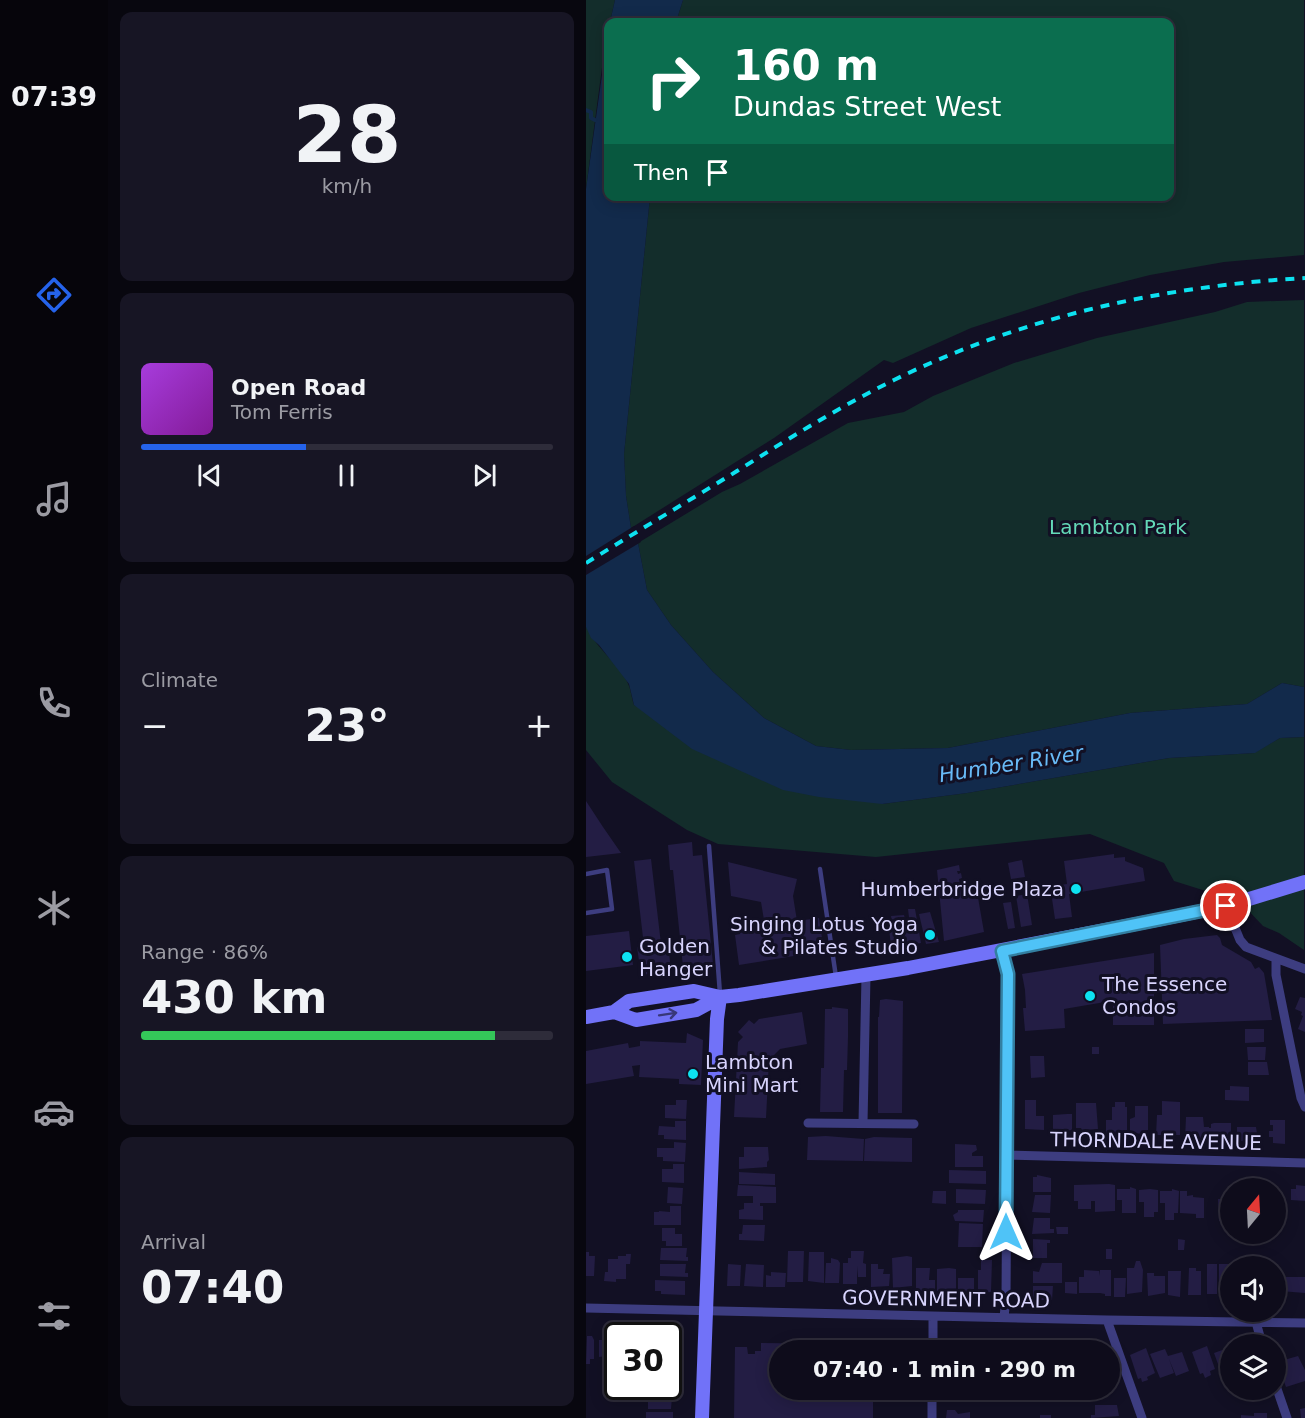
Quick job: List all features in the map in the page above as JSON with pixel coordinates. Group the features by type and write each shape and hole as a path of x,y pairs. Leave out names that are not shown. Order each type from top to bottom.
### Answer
{"main road":[{"path":"614,1012 636,1020 696,1010 720,997 866,976 1002,951 1226,906 1304,882"},
{"path":"586,1017 614,1012 629,1001 694,991 720,997"},
{"path":"702,1418 717,1019 720,997"}],"street":[{"path":"1226,906 1240,940 1246,947 1304,969"},
{"path":"1002,951 1008,974 1004,1317"},
{"path":"1276,959 1276,975 1304,1107"},
{"path":"863,1123 866,976"},
{"path":"808,1123 914,1124"},
{"name":"THORNDALE AVENUE","path":"1006,1155 1304,1163"},
{"name":"GOVERNMENT ROAD","path":"586,1308 1220,1322"},
{"path":"932,1340 933,1317"},
{"path":"1107,1320 1142,1418"},
{"path":"1256,1322 1259,1334"},
{"name":"GOVERNMENT ROAD","path":"1256,1322 1304,1323"},
{"path":"932,1400 932,1418"},
{"path":"1281,1400 1287,1418"}],"lane":[{"path":"709,846 720,997"},
{"path":"820,869 836,980"},
{"path":"586,874 607,870 612,909 586,913"}],"green space":[{"path":"586,0 615,0 611,18 604,18 604,52 586,189"},
{"path":"683,0 1304,0 1304,255 1224,262 1150,275 1079,293 971,328 893,363 884,360 774,438 631,528 626,496 624,454 650,201 1174,201 1174,18 677,18"},
{"name":"Lambton Park","path":"1304,300 1304,687 1282,683 1247,704 1130,713 948,748 851,750 816,746 764,718 713,672 671,625 647,590 638,543 722,492 848,423 904,412 933,396 1014,363 1097,338 1215,312 1247,302"},
{"path":"586,626 595,642 625,678 634,705 882,804 967,793 1169,758 1254,753 1280,738 1304,737 1304,950 1279,933 1263,926 1245,907 1225,897 1174,881 1164,863 1090,834 876,857 718,844 687,830 612,782 586,750"}],"water":[{"path":"615,0 683,0 677,18 611,18"},
{"name":"Humber River","path":"604,61 604,201 650,201 624,454 626,496 631,528 638,543 647,590 671,625 713,672 764,718 816,746 851,750 948,748 1130,713 1247,704 1282,683 1304,687 1304,737 1280,738 1255,753 1169,758 967,793 882,804 819,797 783,790 692,749 634,705 629,684 591,638 586,627 586,189"}],"pier":[{"path":"634,526 641,542 586,575 586,556"}],"building":[{"path":"586,801 603,827 621,853 586,857"},
{"path":"692,842 693,856 702,855 713,964 683,967 673,870 670,870 668,845"},
{"name":"Humberbridge Plaza","path":"1114,854 1114,858 1125,857 1125,861 1143,868 1145,881 1069,894 1072,917 1055,919 1051,892 1054,891 1053,886 1067,884 1064,861"},
{"path":"651,859 661,944 668,943 671,971 641,975 637,947 644,946 634,861"},
{"path":"1022,860 1025,877 1011,879 1008,863"},
{"path":"728,862 797,879 793,896 797,921 819,918 824,951 739,965 735,935 740,934 740,931 765,926 761,902 731,896"},
{"path":"959,865 960,871 957,871 958,874 961,873 962,878 959,879 961,893 977,892 984,932 944,941 937,870"},
{"path":"1027,894 1032,925 1021,927 1016,896"},
{"path":"1011,902 1015,928 1008,929 1003,903"},
{"path":"908,909 915,909 921,943 910,945 910,941 891,945 889,929 893,929 891,916 904,915 907,927 910,926"},
{"path":"930,912 939,942 926,944 919,914"},
{"path":"629,931 633,965 586,971 586,936"},
{"path":"1217,935 1222,945 1251,962 1255,969 1259,967 1264,973 1272,1020 1163,1024 1160,945"},
{"name":"The Essence Condos","path":"1154,953 1154,1025 1113,1025 1111,1001 1064,1009 1065,1028 1025,1031 1023,1008 1026,1008 1022,974"},
{"path":"1300,997 1305,998 1305,1032 1298,1029 1303,1016 1302,1012 1295,1009"},
{"path":"880,1000 903,1001 902,1113 878,1113 878,1017"},
{"path":"832,1007 848,1009 847,1070 844,1070 843,1112 820,1112 821,1068 824,1068 825,1009 832,1009"},
{"path":"802,1012 807,1044 780,1049 769,1060 766,1118 734,1117 738,1042 743,1037 738,1032 749,1020 754,1024 759,1019"},
{"path":"1245,1029 1264,1029 1264,1042 1245,1043"},
{"path":"687,1033 703,1040 701,1085 679,1084 679,1079 639,1077 640,1065 632,1066 634,1076 586,1084 586,1051 628,1043 629,1048 640,1046 640,1041 686,1043"},
{"path":"1092,1047 1099,1047 1099,1054 1092,1054"},
{"path":"1247,1047 1266,1047 1265,1060 1248,1060"},
{"path":"1030,1056 1044,1056 1045,1077 1031,1078"},
{"path":"1248,1062 1267,1062 1269,1075 1248,1075"},
{"path":"1230,1086 1249,1087 1249,1101 1225,1100 1225,1090 1230,1090"},
{"path":"676,1100 687,1100 686,1119 665,1118 665,1105 676,1105"},
{"path":"1025,1100 1036,1100 1036,1116 1044,1116 1044,1130 1025,1129"},
{"path":"1162,1101 1180,1102 1180,1135 1156,1135 1157,1115 1162,1115"},
{"path":"1115,1102 1125,1102 1125,1107 1127,1107 1127,1133 1106,1133 1106,1120 1112,1120 1112,1107 1115,1107"},
{"path":"1076,1103 1096,1103 1098,1129 1076,1128"},
{"path":"1135,1106 1148,1106 1148,1130 1141,1131 1141,1134 1130,1132 1130,1119 1135,1117"},
{"path":"1072,1114 1072,1130 1053,1133 1053,1115"},
{"path":"1186,1117 1203,1117 1204,1127 1209,1128 1214,1123 1231,1123 1231,1140 1185,1140"},
{"path":"1270,1120 1285,1120 1285,1144 1273,1143 1273,1137 1269,1137 1269,1131 1273,1131"},
{"path":"675,1121 686,1121 686,1140 664,1139 664,1135 658,1135 659,1126 675,1127"},
{"path":"1237,1127 1256,1127 1258,1140 1256,1143 1237,1141"},
{"path":"808,1137 864,1139 863,1161 807,1160"},
{"path":"874,1137 912,1138 912,1162 864,1161 865,1139"},
{"path":"674,1142 686,1143 685,1162 663,1161 663,1157 657,1157 657,1148 674,1148"},
{"path":"955,1144 976,1145 977,1150 972,1153 972,1156 983,1156 983,1167 955,1167"},
{"path":"744,1147 768,1147 767,1167 739,1169 739,1157 744,1157"},
{"path":"673,1164 684,1164 684,1183 662,1182 662,1169 673,1169"},
{"path":"949,1170 986,1171 986,1184 949,1183"},
{"path":"739,1172 775,1174 775,1185 739,1184"},
{"path":"1037,1175 1051,1178 1051,1192 1033,1192 1033,1177"},
{"path":"738,1185 776,1187 776,1203 760,1203 760,1206 763,1206 763,1220 739,1219 739,1210 744,1209 744,1203 753,1203 753,1196 737,1196"},
{"path":"1074,1185 1115,1185 1115,1211 1095,1212 1095,1201 1091,1201 1091,1209 1078,1209 1078,1201 1074,1201"},
{"path":"1296,1185 1305,1186 1305,1201 1291,1200 1291,1189 1296,1189"},
{"path":"668,1187 683,1188 682,1204 667,1203"},
{"path":"1130,1187 1136,1189 1136,1213 1122,1213 1122,1200 1117,1200 1117,1189 1130,1189"},
{"path":"956,1189 986,1190 985,1204 956,1203"},
{"path":"1172,1189 1179,1191 1178,1213 1174,1213 1174,1220 1165,1220 1165,1203 1160,1203 1160,1191 1172,1191"},
{"path":"1139,1190 1158,1190 1158,1212 1154,1212 1154,1217 1144,1217 1144,1202 1139,1202"},
{"path":"933,1191 946,1191 946,1204 932,1203"},
{"path":"1180,1191 1187,1191 1187,1196 1204,1198 1204,1218 1196,1218 1196,1214 1180,1213"},
{"path":"1035,1195 1051,1195 1050,1213 1032,1212"},
{"path":"1218,1199 1220,1199 1220,1221"},
{"path":"670,1206 681,1206 681,1225 654,1225 654,1212 670,1212"},
{"path":"958,1210 984,1210 983,1222 955,1221 953,1215"},
{"path":"1034,1218 1050,1218 1050,1229 1054,1229 1054,1233 1032,1234"},
{"path":"959,1223 983,1224 982,1247 958,1247"},
{"path":"743,1225 765,1225 764,1241 739,1240"},
{"path":"1056,1227 1068,1227 1068,1234 1057,1234"},
{"path":"662,1228 675,1228 675,1234 682,1234 682,1246 666,1246 666,1241 662,1241"},
{"path":"1033,1239 1050,1240 1050,1243 1047,1243 1047,1258 1033,1258"},
{"path":"1178,1239 1185,1240 1184,1250 1178,1250"},
{"path":"661,1248 687,1248 688,1261 660,1260"},
{"path":"1106,1249 1112,1249 1112,1259 1106,1259"},
{"path":"788,1251 804,1251 803,1282 787,1282"},
{"path":"851,1251 864,1251 863,1263 866,1264 866,1277 858,1277 857,1266 857,1284 843,1284 843,1263 848,1263"},
{"path":"586,1252 589,1252 589,1256 595,1256 594,1276 586,1276"},
{"path":"809,1252 824,1252 824,1283 808,1281"},
{"path":"626,1254 631,1254 630,1264 626,1264 626,1279 616,1279 616,1282 604,1281 605,1272 608,1272 608,1259 618,1259 618,1256 626,1256"},
{"path":"912,1257 912,1286 893,1288 892,1258"},
{"path":"831,1258 840,1263 839,1283 825,1283 826,1263 831,1263"},
{"path":"981,1260 992,1260 991,1292 978,1293 978,1270 981,1270"},
{"path":"1136,1261 1140,1261 1143,1270 1142,1292 1127,1294 1127,1268 1134,1268"},
{"path":"1042,1263 1062,1263 1062,1283 1033,1283 1033,1271 1039,1272"},
{"path":"660,1264 686,1264 685,1273 688,1273 688,1277 660,1276"},
{"path":"728,1264 741,1265 740,1286 727,1286"},
{"path":"746,1264 764,1265 763,1287 744,1286"},
{"path":"871,1264 878,1264 878,1269 884,1269 883,1274 890,1274 889,1286 871,1287"},
{"path":"1207,1264 1217,1264 1217,1294 1207,1294"},
{"path":"1219,1264 1220,1264 1220,1294"},
{"path":"916,1268 930,1268 929,1280 935,1280 935,1292 916,1292"},
{"path":"1189,1268 1201,1271 1201,1295 1188,1295"},
{"path":"937,1269 956,1269 956,1291 937,1291"},
{"path":"1084,1270 1099,1271 1099,1276 1100,1270 1111,1270 1111,1296 1100,1293 1079,1293 1079,1277 1084,1277"},
{"path":"1168,1271 1181,1271 1180,1297 1168,1295"},
{"path":"771,1272 786,1273 785,1287 766,1287 766,1275 771,1276"},
{"path":"1147,1273 1154,1273 1154,1276 1165,1276 1165,1293 1148,1296"},
{"path":"1286,1277 1305,1277 1305,1293 1286,1291"},
{"path":"958,1278 974,1278 974,1292 958,1292"},
{"path":"1114,1278 1126,1278 1125,1297 1114,1297"},
{"path":"655,1280 685,1281 685,1295 661,1294 661,1291 655,1291"},
{"path":"1065,1282 1077,1282 1077,1294 1065,1293"},
{"path":"1033,1286 1053,1286 1052,1300 1033,1300"},
{"path":"587,1336 592,1336 594,1340 594,1359 590,1359 590,1364 586,1364"},
{"path":"599,1340 604,1340 604,1356 599,1357"},
{"path":"761,1343 769,1343 769,1400 873,1400 873,1418 734,1418 735,1347 747,1347 748,1354 761,1351"},
{"path":"1207,1346 1215,1369 1210,1371 1211,1375 1205,1378 1203,1373 1200,1374 1192,1352"},
{"path":"1146,1348 1155,1373 1142,1382 1141,1378 1138,1379 1130,1355"},
{"path":"1165,1349 1168,1356 1182,1352 1189,1371 1176,1376 1169,1359 1174,1373 1160,1378 1150,1354"},
{"path":"1220,1351 1220,1370 1214,1353"},
{"path":"1298,1356 1305,1370 1305,1381 1286,1387 1286,1359"},
{"path":"648,1400 672,1400 671,1409 648,1409"},
{"path":"1095,1405 1117,1405 1119,1416 1091,1418 1091,1415 1095,1415"},
{"path":"1305,1408 1305,1418 1301,1418 1300,1409"},
{"path":"947,1410 955,1410 958,1414 970,1412 970,1418 946,1418"},
{"path":"646,1412 673,1412 673,1418 646,1418"},
{"path":"1254,1413 1267,1413 1267,1418 1241,1418 1241,1415 1254,1416"},
{"path":"1040,1415 1051,1415 1051,1418 1040,1418"}],"waterway":[{"path":"586,110 591,112 591,118 595,120"}],"railway":[{"path":"586,563 834,412 894,380 943,358 1043,322 1094,308 1198,288 1305,278"}],"place":[{"name":"Humberbridge Plaza","path":"1076,889"},
{"name":"Singing Lotus Yoga & Pilates Studio","path":"930,935"},
{"name":"Golden Hanger","path":"627,957"},
{"name":"The Essence Condos","path":"1090,996"},
{"name":"Lambton Mini Mart","path":"693,1074"}],"route":[{"path":"1006,1232 1008,974 1002,951 1226,906"}]}
